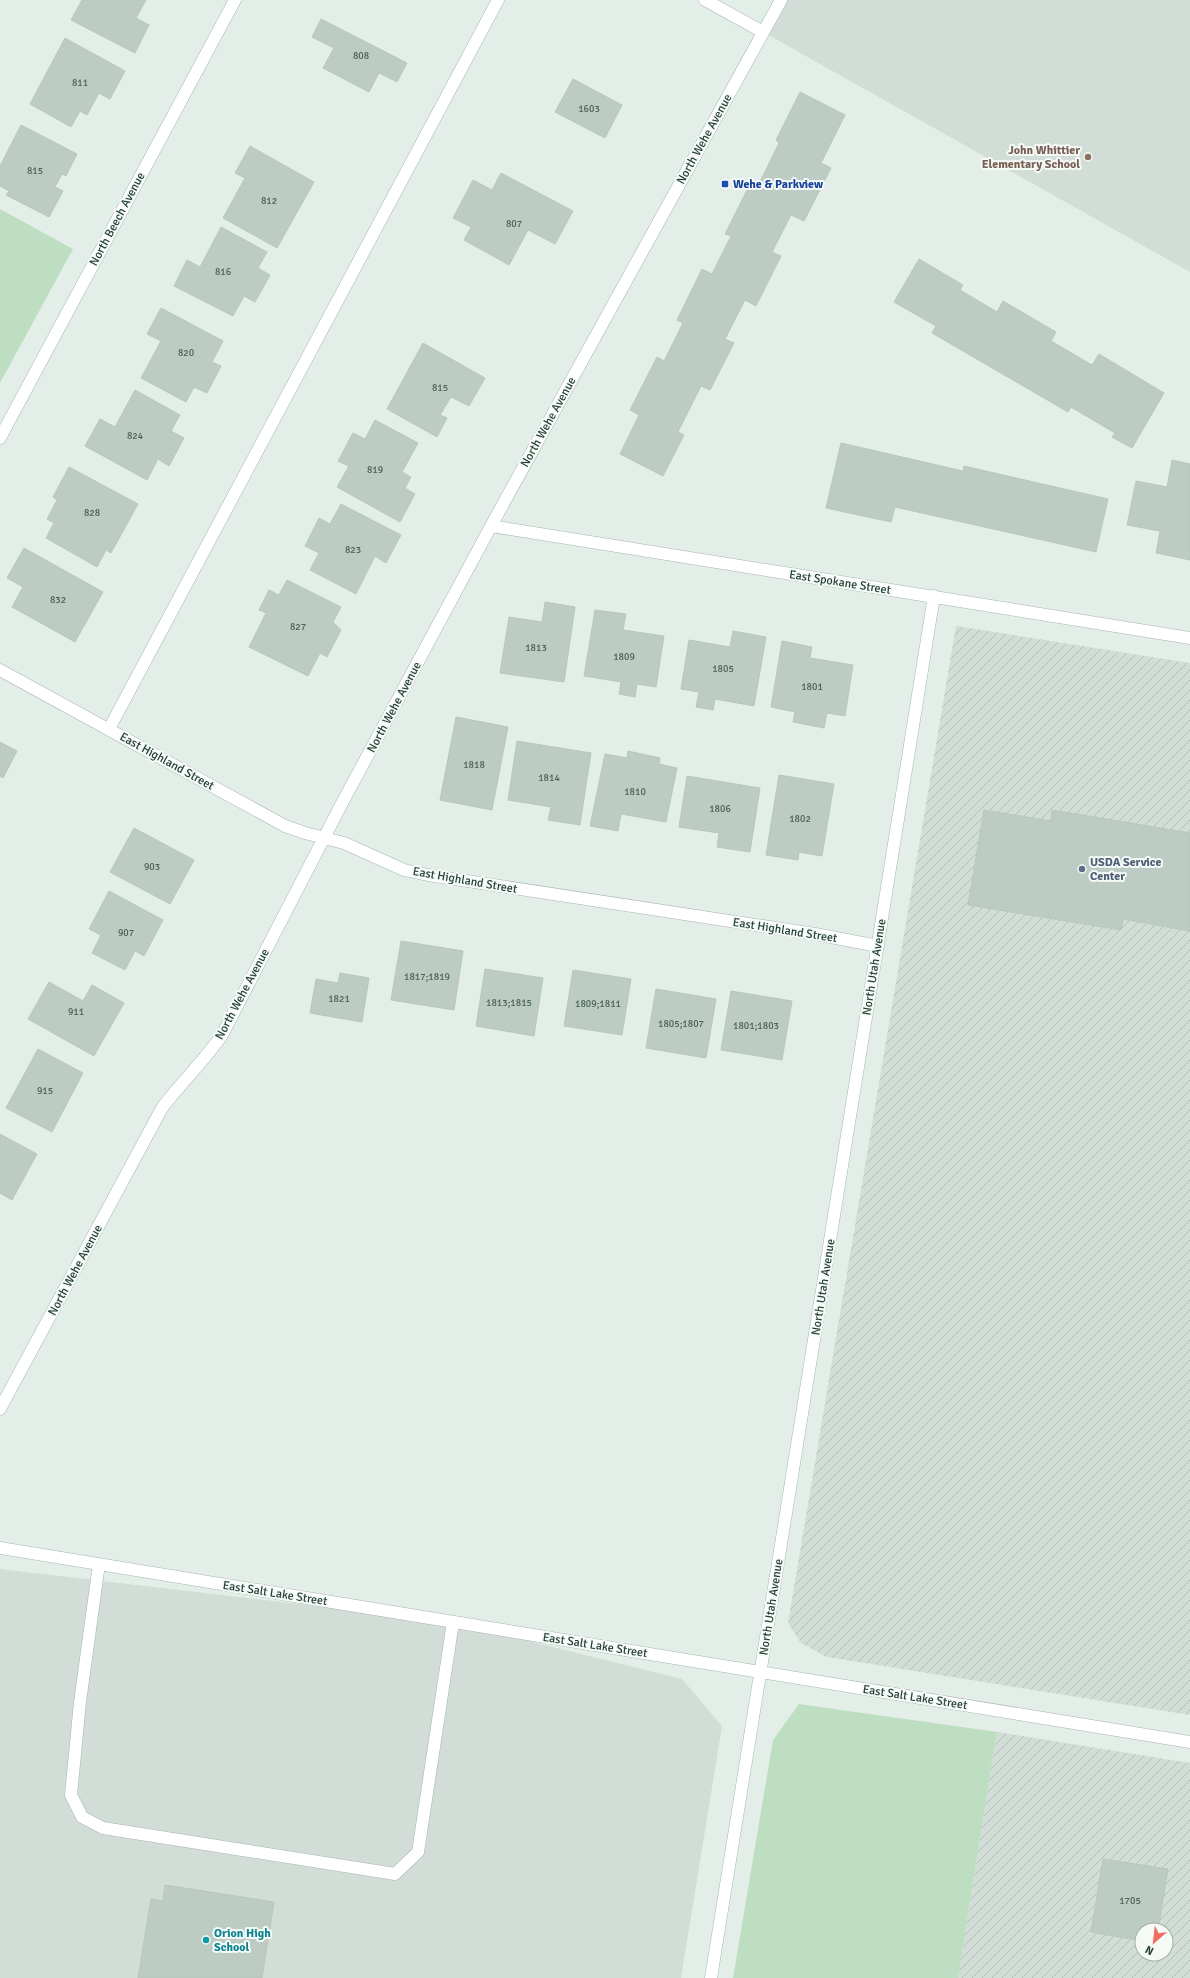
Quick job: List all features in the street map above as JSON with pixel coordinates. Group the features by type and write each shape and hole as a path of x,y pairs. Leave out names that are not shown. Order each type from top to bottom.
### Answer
{"street":[{"name":"North Beech Avenue","path":"0,438 235,0"},
{"path":"108,729 498,0"},
{"path":"705,0 763,32"},
{"name":"North Wehe Avenue","path":"0,1409 162,1108 184,1080 205,1058 222,1035 324,838 491,526 781,0"},
{"name":"East Spokane Street","path":"491,526 1190,638"},
{"name":"North Utah Avenue","path":"711,1978 934,596"},
{"name":"East Highland Street","path":"0,670 285,826 344,843 404,870 428,875 815,934 878,946"},
{"name":"East Salt Lake Street","path":"0,1548 1190,1742"},
{"path":"99,1564 80,1702 71,1795 82,1817 103,1828 395,1874 418,1852 453,1622"}],"shaded area":[{"name":"John Whittier Elementary School","path":"781,0 1190,0 1190,272 763,32"},
{"path":"956,626 1190,663 1190,1715 827,1657 801,1643 788,1623"},
{"path":"0,1569 453,1622 682,1679 722,1726 681,1978 0,1978"},
{"path":"997,1732 1190,1763 1190,1978 958,1978"}],"green space":[{"path":"0,209 73,249 0,383"},
{"path":"799,1704 997,1732 958,1978 733,1978 773,1740"}],"building":[{"path":"82,0 146,0 136,18 149,25 135,53 71,20"},
{"path":"321,19 407,63 397,82 379,73 369,92 323,68 334,48 312,37"},
{"path":"65,38 125,71 110,99 99,93 87,115 80,111 71,127 30,104"},
{"path":"573,79 622,105 605,138 555,112"},
{"path":"800,92 845,115 821,163 831,168 804,221 791,215 772,252 781,256 756,306 745,300 725,339 734,343 710,390 701,386 678,432 684,435 663,476 620,454 639,415 630,410 657,357 664,361 683,323 677,320 702,269 712,274 731,236 725,234 749,186 756,190 779,143 776,140"},
{"path":"21,125 77,154 66,176 62,174 55,187 63,191 49,217 6,195 9,191 0,186 0,166"},
{"path":"250,146 314,182 277,248 223,218 245,178 235,173"},
{"path":"501,173 573,211 555,244 528,230 509,265 464,240 471,227 453,218 473,180 492,190"},
{"path":"221,227 267,252 258,268 270,275 255,302 244,296 233,316 174,286 187,260 200,267"},
{"path":"919,259 963,285 960,290 997,312 1003,301 1056,332 1051,341 1092,365 1099,354 1164,393 1132,448 1112,437 1115,433 1071,407 1068,412 932,333 936,326 894,302"},
{"path":"161,308 223,341 212,362 221,366 207,393 194,387 186,402 141,378 161,341 147,334"},
{"path":"423,343 485,378 469,406 451,397 440,415 447,418 437,437 387,409"},
{"path":"135,390 180,415 171,431 184,438 169,466 158,459 147,480 85,446 100,419 115,427"},
{"path":"375,420 418,443 402,472 411,477 405,488 415,494 400,522 337,487 349,466 338,461 353,433 365,439"},
{"path":"841,443 963,471 964,466 1108,499 1096,552 895,507 891,522 826,508"},
{"path":"1172,460 1190,464 1190,560 1156,553 1160,531 1127,525 1136,481 1167,487"},
{"path":"69,467 138,504 111,553 106,550 97,567 46,538 54,523 47,519 57,500 53,497"},
{"path":"341,504 401,535 386,563 375,556 356,594 310,570 319,553 305,546 319,518 330,524"},
{"path":"24,548 103,592 75,642 12,607 23,587 7,578"},
{"path":"287,580 341,607 333,622 341,630 327,657 320,653 308,676 249,647 266,613 259,610 269,590 279,595"},
{"path":"545,602 575,607 564,682 500,673 509,617 542,622"},
{"path":"595,610 626,614 623,630 664,636 656,687 637,684 635,697 619,694 621,682 584,676"},
{"path":"733,631 766,637 754,706 715,699 713,710 696,707 699,692 681,689 689,640 730,647"},
{"path":"782,641 812,647 810,658 853,665 845,716 827,713 824,728 793,722 795,712 771,707"},
{"path":"456,717 508,727 492,810 440,800"},
{"path":"517,741 591,753 580,825 548,820 551,807 508,800"},
{"path":"0,742 17,751 3,778 0,776"},
{"path":"628,751 660,758 659,764 677,768 666,822 621,814 618,831 590,826 605,754 627,758"},
{"path":"779,775 834,784 822,856 799,852 798,860 766,855"},
{"path":"687,776 760,788 750,852 717,847 719,833 679,827"},
{"name":"USDA Service Center","path":"984,810 1051,821 1052,810 1190,833 1190,931 1123,919 1121,930 968,905"},
{"path":"134,828 194,860 170,904 110,872"},
{"path":"109,891 163,920 144,956 135,951 125,970 92,953 101,935 89,929"},
{"path":"401,941 463,951 454,1010 391,1000"},
{"path":"485,969 543,978 534,1036 476,1026"},
{"path":"573,970 631,979 622,1035 564,1026"},
{"path":"340,973 369,978 362,1022 310,1013 316,979 338,983"},
{"path":"49,982 83,1001 92,985 124,1003 94,1056 28,1019"},
{"path":"656,989 716,999 706,1058 646,1048"},
{"path":"731,991 792,1001 782,1060 721,1050"},
{"path":"38,1049 83,1073 52,1132 6,1108"},
{"path":"0,1134 37,1154 12,1200 0,1193"},
{"path":"1103,1859 1168,1869 1159,1922 1134,1922 1134,1940 1091,1932"},
{"name":"Orion High School","path":"165,1885 274,1902 262,1978 138,1978 151,1899 163,1901"}],"place":[{"name":"John Whittier Elementary School","path":"1088,157"},
{"name":"Wehe & Parkview","path":"725,184"},
{"name":"USDA Service Center","path":"1082,869"},
{"name":"Orion High School","path":"206,1940"}]}
